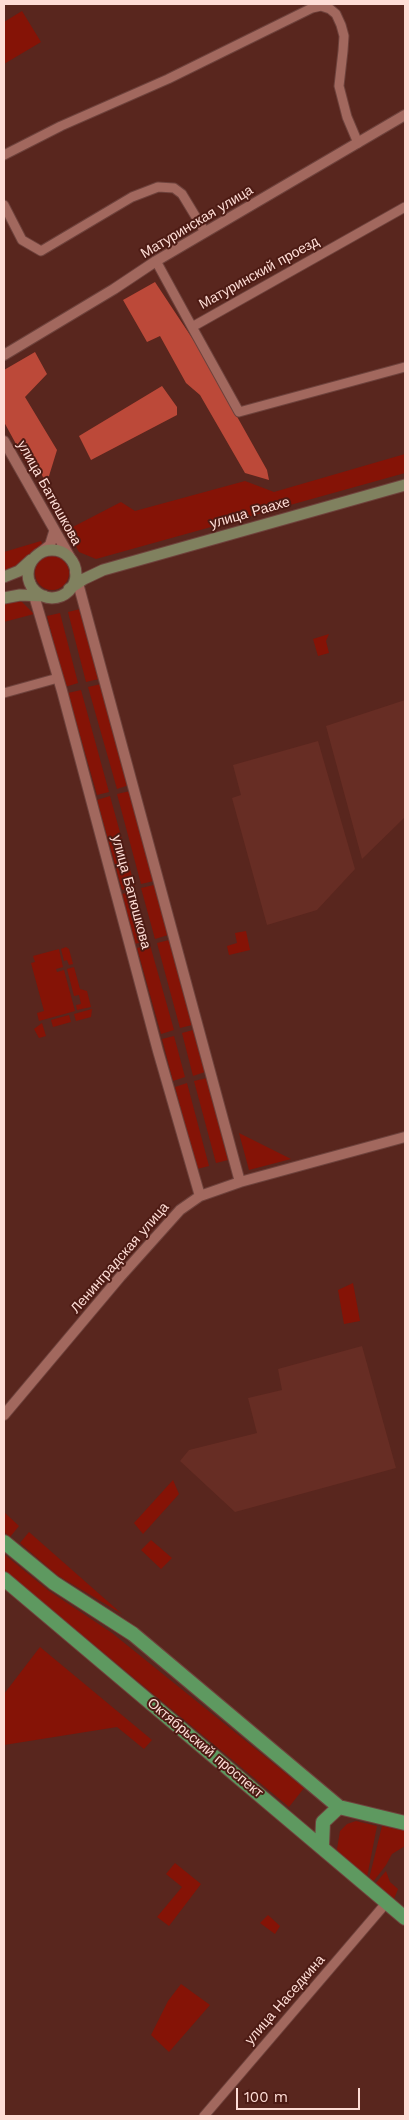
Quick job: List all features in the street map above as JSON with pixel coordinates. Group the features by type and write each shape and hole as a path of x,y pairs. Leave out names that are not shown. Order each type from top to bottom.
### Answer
{"main road":[{"name":"улица Раахе","path":"74,582 103,570 405,484"},
{"path":"4,576 19,571 38,555 57,551 85,569 103,570"},
{"path":"38,555 28,569 30,582 38,593 47,597"},
{"path":"4,598 20,595 47,597 61,595 74,582 71,559"},
{"path":"4,1542 54,1583 133,1634 339,1807 405,1823"},
{"name":"Октябрьский проспект","path":"4,1579 405,1918"},
{"path":"322,1846 323,1822 339,1807"}],"street":[{"path":"4,155 61,126 168,79 312,8 321,6 330,9 336,14 344,36 339,86 347,117 358,143"},
{"name":"Матуринская улица","path":"4,354 114,289 156,261 405,115"},
{"path":"4,205 22,240 41,251 132,197 158,187 174,188 182,194 205,232"},
{"name":"Матуринский проезд","path":"156,261 192,327 405,207"},
{"path":"192,327 239,412 405,367"},
{"name":"улица Батюшкова","path":"4,441 71,559"},
{"path":"38,555 50,545 54,532"},
{"name":"улица Батюшкова","path":"30,582 200,1196"},
{"path":"74,582 240,1182"},
{"path":"4,692 58,678"},
{"name":"Ленинградская улица","path":"4,1415 136,1259 180,1210 200,1196 240,1182 405,1137"},
{"name":"улица Наседкина","path":"204,2116 387,1902"}],"shaded area":[{"path":"22,11 41,42 4,64 4,22"},
{"path":"155,282 198,347 267,470 269,480 245,473 200,395 186,383 160,336 147,342 123,300"},
{"path":"35,352 47,374 25,397 57,450 49,476 44,479 35,462 28,466 4,422 4,370"},
{"path":"162,386 177,407 177,415 91,460 79,436"},
{"path":"405,454 405,473 96,559 79,552 67,530 121,502 135,511 245,481 274,492"},
{"path":"41,541 45,551 23,568 4,577 4,552"},
{"path":"52,556 59,557 64,561 68,566 68,580 64,585 59,589 52,590 45,589 40,585 36,580 35,573 36,566 40,561 45,557"},
{"path":"13,593 34,614 4,622 4,596"},
{"path":"80,609 99,679 86,682 68,612"},
{"path":"60,613 78,683 65,687 47,616"},
{"path":"329,634 326,641 329,653 318,656 313,639"},
{"path":"101,684 129,785 117,789 88,687"},
{"path":"81,690 109,792 97,795 68,693"},
{"path":"405,700 405,817 362,859 326,726"},
{"path":"318,741 355,869 317,910 267,925 232,798 241,795 233,765"},
{"path":"130,791 154,881 141,884 117,794"},
{"path":"110,796 135,887 122,890 97,800"},
{"path":"154,885 168,935 155,939 141,888"},
{"path":"135,891 148,940 135,944 122,894"},
{"path":"246,931 250,950 229,955 227,946 237,943 235,933"},
{"path":"169,940 192,1025 180,1028 157,943"},
{"path":"150,945 174,1030 161,1034 137,948"},
{"path":"66,947 69,949 73,964 69,965 67,960 64,961 61,949"},
{"path":"59,949 63,967 56,969 57,972 64,970 75,1011 39,1021 37,1013 44,1011 31,963 35,962 33,956"},
{"path":"74,967 80,989 87,991 91,1007 77,1010 76,1005 81,1004 79,995 74,996 67,969"},
{"path":"92,1009 91,1017 76,1021 74,1014"},
{"path":"69,1015 71,1022 53,1027 51,1020"},
{"path":"42,1023 46,1036 39,1038 34,1029"},
{"path":"193,1030 205,1072 193,1076 182,1033"},
{"path":"174,1036 185,1077 173,1081 162,1039"},
{"path":"207,1078 228,1160 216,1163 194,1081"},
{"path":"187,1083 209,1166 197,1169 175,1087"},
{"path":"239,1133 291,1159 249,1170"},
{"path":"353,1283 360,1321 344,1324 338,1290"},
{"path":"362,1346 396,1468 235,1512 180,1461 189,1450 257,1433 248,1398 282,1390 278,1369"},
{"path":"173,1480 179,1494 143,1534 134,1523"},
{"path":"4,1512 19,1526 10,1537 4,1532"},
{"path":"29,1532 122,1614 57,1575 20,1543"},
{"path":"151,1540 172,1558 161,1569 141,1550"},
{"path":"4,1554 49,1591 112,1633 304,1788 289,1807 4,1570"},
{"path":"40,1647 152,1740 144,1749 117,1727 4,1745 4,1694"},
{"path":"356,1821 377,1826 367,1877 340,1855 337,1849 340,1831 347,1824"},
{"path":"382,1826 405,1831 405,1846 392,1854 373,1882 369,1879"},
{"path":"175,1863 201,1884 169,1926 157,1917 182,1887 166,1874"},
{"path":"386,1871 390,1882 398,1889 394,1899 375,1884"},
{"path":"268,1915 280,1926 275,1934 260,1923"},
{"path":"181,1984 210,2005 169,2052 151,2035 168,2001"}]}
